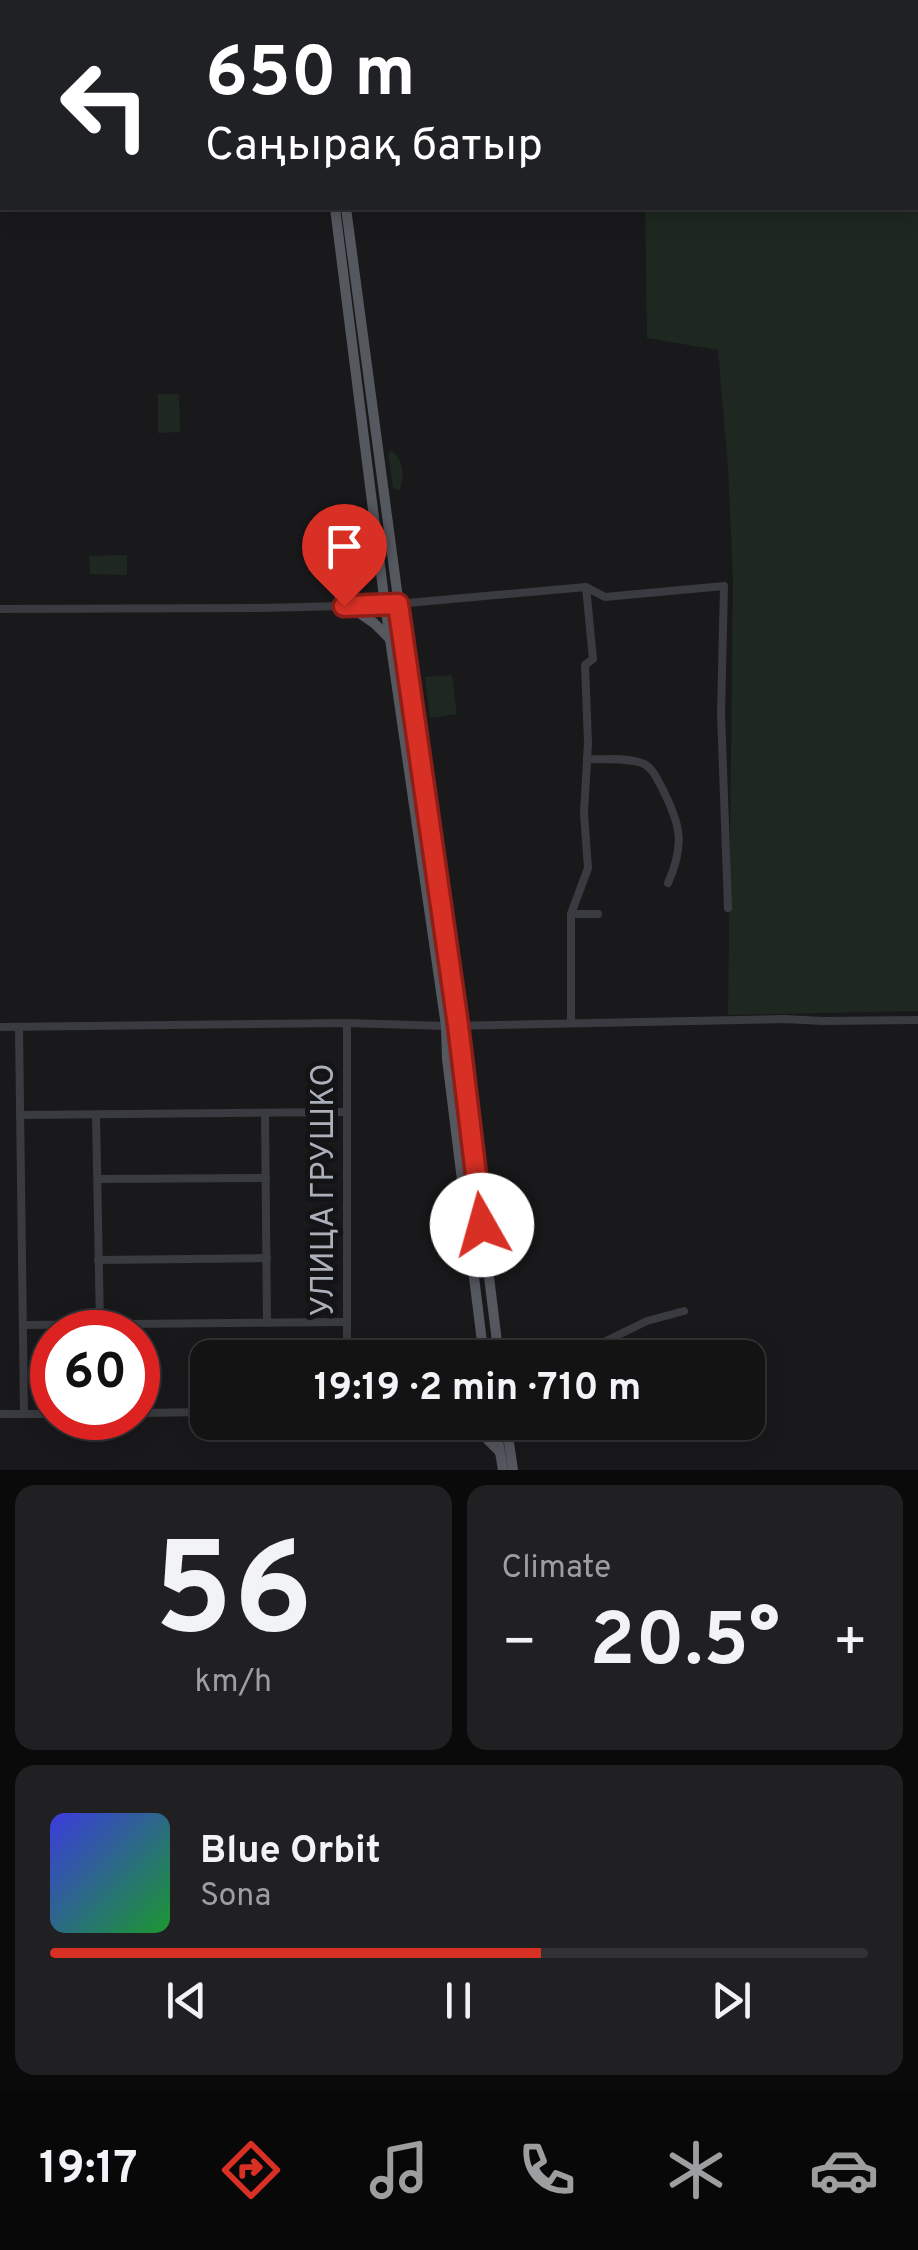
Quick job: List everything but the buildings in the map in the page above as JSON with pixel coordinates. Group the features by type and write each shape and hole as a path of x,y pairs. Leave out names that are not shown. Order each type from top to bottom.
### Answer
{"main road":[{"path":"335,210 385,605 452,1026 447,1058 482,1340"},
{"path":"346,210 496,1340"},
{"path":"349,606 390,639"},
{"path":"488,1440 500,1453"},
{"path":"498,1440 503,1470"},
{"path":"509,1440 513,1470"}],"street":[{"path":"0,609 385,605 586,588 605,597 724,586 721,713 728,908"},
{"path":"572,1023 572,914 588,868 584,813 588,760 585,665 593,659 586,588"},
{"path":"588,760 646,764 655,774 678,823 679,847 668,882"},
{"path":"572,914 598,914"},
{"path":"0,1027 918,1020"},
{"name":"УЛИЦА ГРУШКО","path":"347,1024 347,1340"},
{"path":"19,1027 24,1414"},
{"path":"20,1114 347,1112"},
{"path":"265,1113 268,1323"},
{"path":"96,1115 100,1310"},
{"path":"98,1179 266,1178"},
{"path":"98,1260 267,1258"},
{"path":"608,1340 647,1321 684,1312"},
{"path":"160,1324 347,1322"},
{"path":"22,1326 30,1326"},
{"path":"160,1413 190,1412"},
{"path":"0,1414 30,1414"}],"shaded area":[{"path":"645,210 918,210 918,1011 728,1015 733,580 718,350 647,338"},
{"path":"158,394 179,394 180,432 158,433"},
{"path":"391,451 399,458 402,469 399,491 393,488 388,454"},
{"path":"127,555 127,575 90,574 89,556"},
{"path":"452,675 457,714 430,718 425,677"}],"route":[{"path":"344,606 398,604 458,1025 482,1225"}]}
